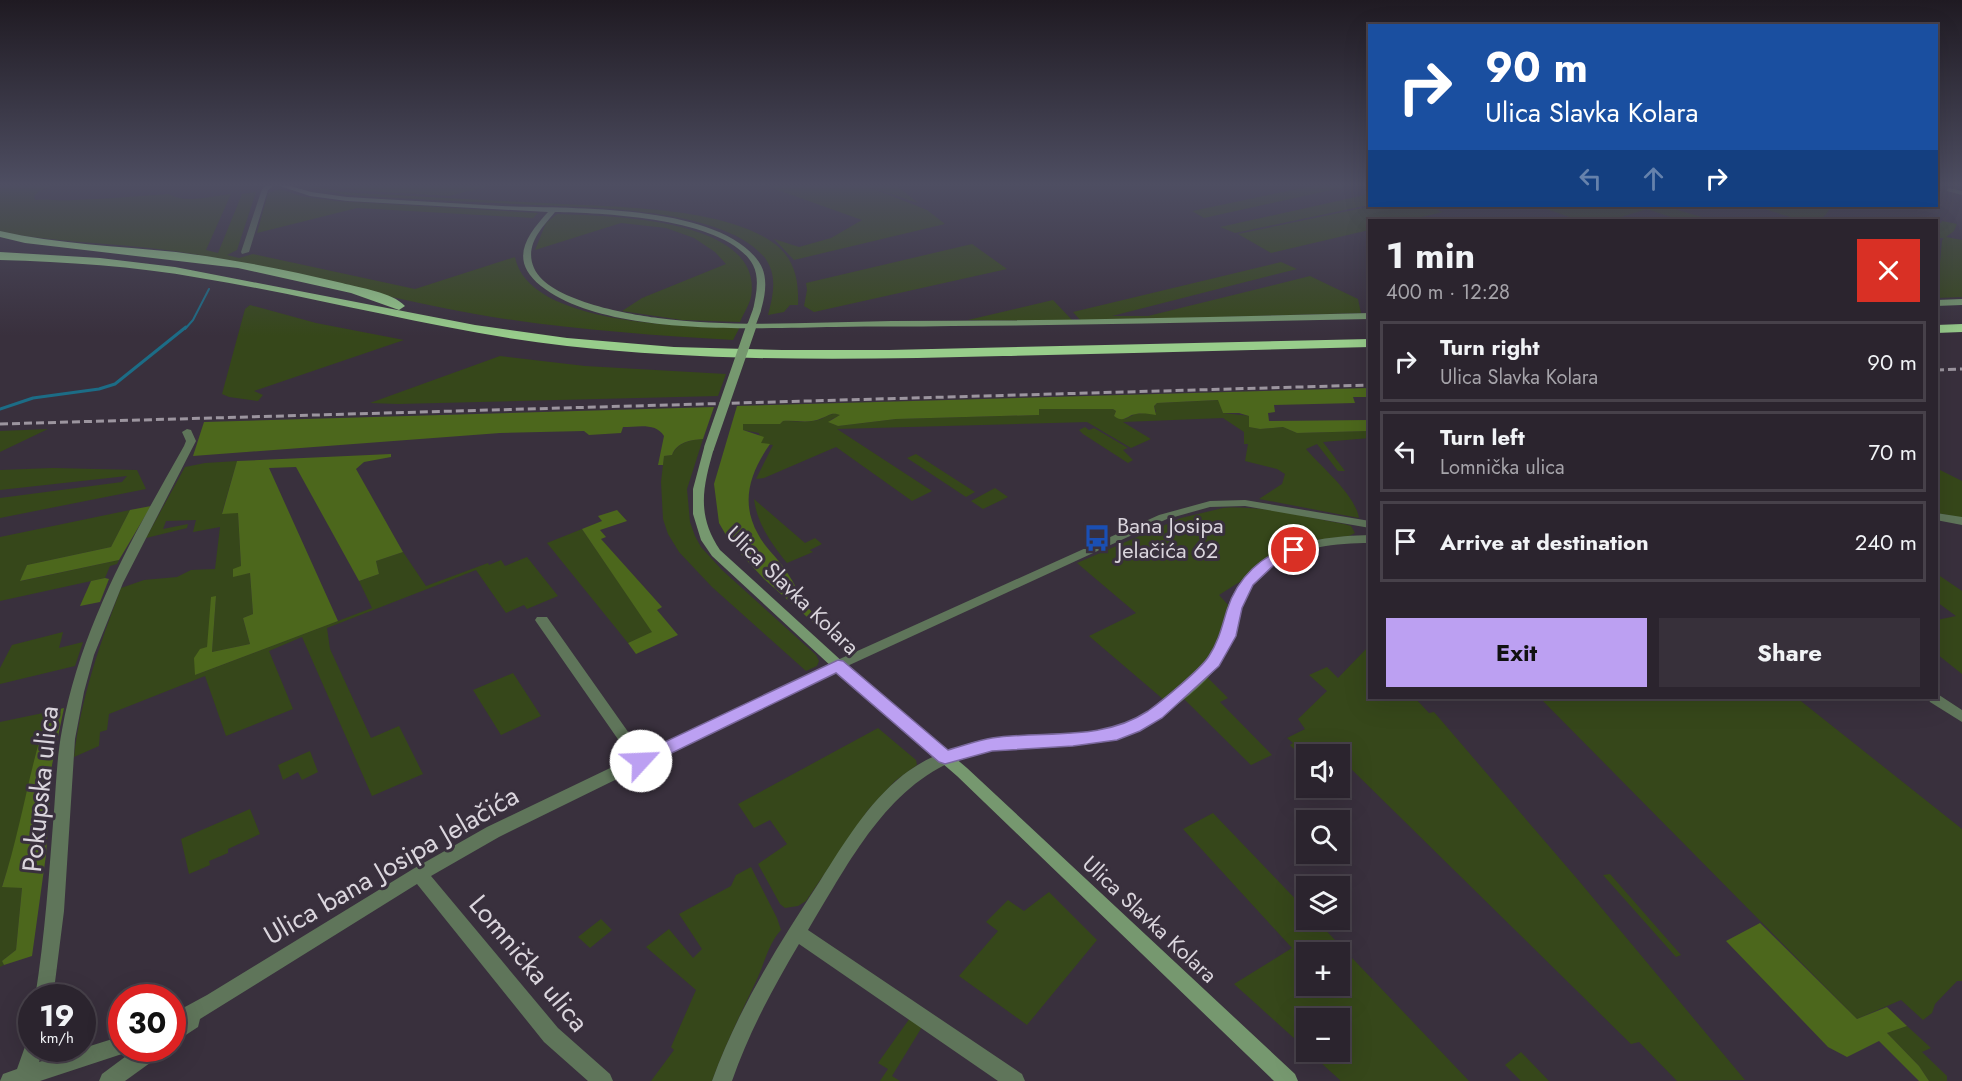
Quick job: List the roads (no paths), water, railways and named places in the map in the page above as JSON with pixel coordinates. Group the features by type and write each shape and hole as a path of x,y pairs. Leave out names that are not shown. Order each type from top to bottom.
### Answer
{"highway":[{"path":"6,235 26,240 124,251"},
{"path":"0,245 124,251 239,265 308,278 385,299 399,306"},
{"path":"0,250 114,255 197,265 492,323 574,334 734,345 863,347 1368,334"},
{"path":"0,256 97,261 185,272 439,324 568,343 731,354 861,355 1368,343"},
{"path":"0,263 127,270 323,303 340,303"},
{"path":"1938,321 1962,320"},
{"path":"1938,329 1962,328"}],"main road":[{"path":"531,235 525,246 527,265 536,278 556,292 579,303 640,318 713,324 956,324 1368,316"},
{"name":"Ulica Slavka Kolara","path":"721,235 740,246 758,266 763,283 758,310 709,447 697,501 697,513 707,541 746,583 945,757 1288,1081"},
{"path":"1938,303 1962,302"}],"street":[{"path":"245,252 250,235"},
{"name":"Pokupska ulica","path":"47,984 72,714 87,655 100,620 116,583 189,446 191,441 187,432"},
{"name":"Ulica bana Josipa Jelačića","path":"186,1016 419,874 493,832 838,665 1163,517 1210,504 1234,502 1266,505 1368,525"},
{"path":"1938,516 1962,521"},
{"path":"722,1081 748,1019 796,933 854,843 887,799 914,775 945,757 992,744 1098,738 1134,727 1156,713 1214,662 1228,636 1240,595 1254,574 1269,562 1322,542 1368,539"},
{"path":"542,620 641,761"},
{"path":"1936,699 1962,717"},
{"name":"Lomnička ulica","path":"419,874 552,1035 603,1081"},
{"path":"796,933 1015,1081"},
{"path":"186,1024 214,1001"},
{"path":"20,1079 108,1050"},
{"path":"20,1079 28,1062"},
{"path":"109,1081 135,1062"}],"waterway":[{"path":"185,329 193,320 209,289"},
{"path":"0,409 33,398 99,389 115,384 186,327"}],"railway":[{"path":"1938,370 1962,369"},
{"path":"0,424 1368,385"}],"place":[{"name":"Bana Josipa Jelačića 62","path":"1097,538"}]}
